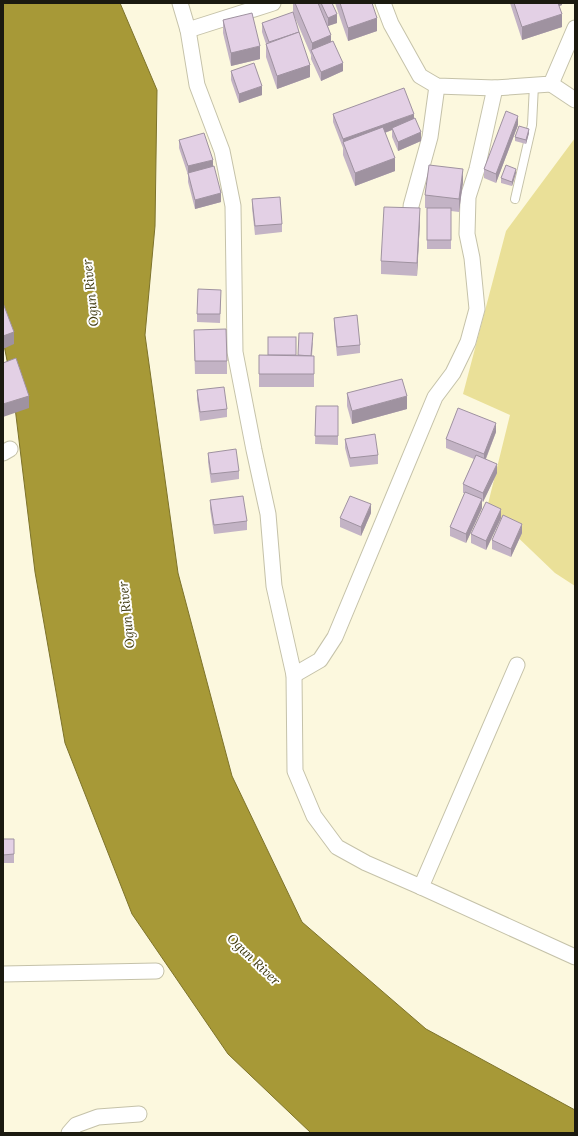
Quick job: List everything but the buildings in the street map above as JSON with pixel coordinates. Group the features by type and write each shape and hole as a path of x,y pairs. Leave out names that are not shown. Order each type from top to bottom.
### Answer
{"street":[{"path":"180,3 188,30 196,85 222,152 233,206 235,352 268,514 274,586 294,675 295,771 314,816 337,847 366,863 575,958"},
{"path":"188,30 273,3"},
{"path":"383,3 391,24 420,76 437,86 495,88 551,84 575,100"},
{"path":"551,84 575,28"},
{"path":"411,206 430,137 437,86"},
{"path":"294,675 320,660 335,637 435,397 452,373 468,342 477,309 472,258 467,234 468,197 477,169 495,88"},
{"path":"421,887 517,665"},
{"path":"3,974 156,971"},
{"path":"69,1133 76,1125 98,1117 139,1114"}],"lane":[{"path":"515,199 532,125 534,85"}],"shaded area":[{"path":"575,138 575,586 555,573 487,508 510,415 463,394 506,231"}],"water":[{"name":"Ogun River","path":"3,3 120,3 157,90 155,226 145,335 178,573 232,776 302,922 426,1029 575,1110 575,1133 311,1133 228,1054 132,914 65,743 35,572 13,391 3,340"}]}
